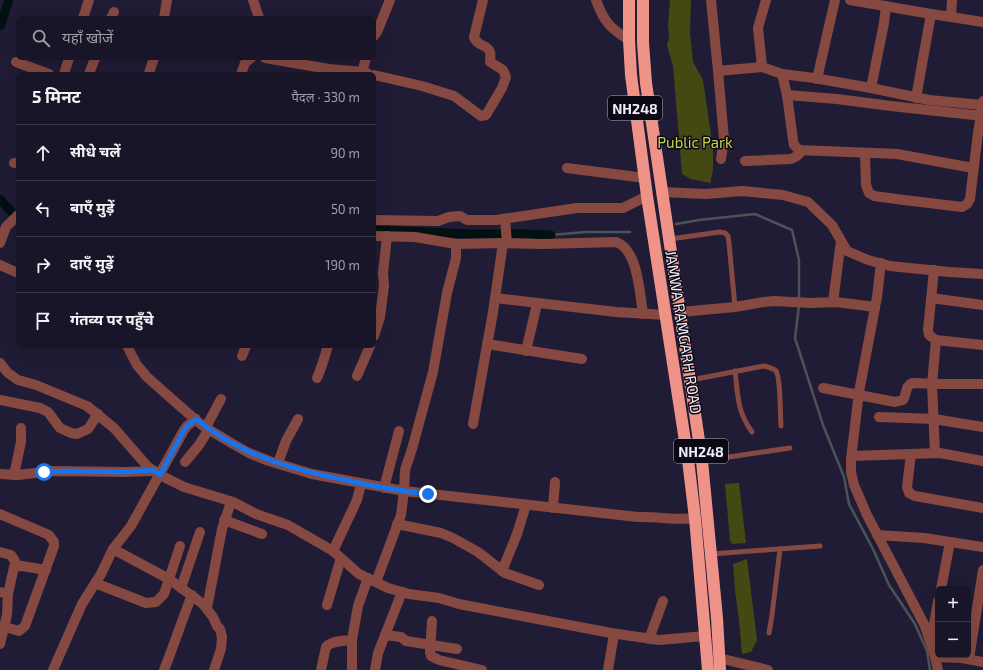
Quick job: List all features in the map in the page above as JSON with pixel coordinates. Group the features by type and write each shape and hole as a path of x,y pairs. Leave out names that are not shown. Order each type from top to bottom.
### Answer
{"highway":[{"name":"JAMWA RAMGARH ROAD","path":"629,0 631,74 653,238 688,460 695,518 708,670"},
{"name":"JAMWA RAMGARH ROAD","path":"642,0 646,83 702,461 720,664"}],"street":[{"path":"84,16 89,0"},
{"path":"164,16 167,0"},
{"path":"253,0 258,16"},
{"path":"376,33 390,0"},
{"path":"376,75 422,86 454,96 481,116 486,115 502,88 506,77 503,70 490,62 490,52 488,48 477,43 474,37 483,0"},
{"path":"596,0 603,17 612,29 629,40"},
{"path":"711,0 724,139 721,158"},
{"path":"762,67 758,28 766,0"},
{"path":"817,79 835,0"},
{"path":"850,0 874,2 886,6 983,22"},
{"path":"951,16 952,0"},
{"path":"870,88 884,23 886,6"},
{"path":"916,98 931,14"},
{"path":"65,72 68,60"},
{"path":"90,72 94,60"},
{"path":"149,72 153,60"},
{"path":"242,72 245,60"},
{"path":"277,60 329,69 359,72"},
{"path":"366,60 369,72"},
{"path":"16,62 44,72"},
{"path":"718,71 762,67 782,74 870,88 916,98 983,103 973,168 970,200 962,207 874,196 869,193 866,185 865,154"},
{"path":"782,74 787,95 794,145 799,150 865,154 897,154 973,168"},
{"path":"787,95 837,99 982,116"},
{"path":"745,161 791,158 797,156 802,151"},
{"path":"567,168 645,178"},
{"path":"661,192 706,194 742,191 783,195 808,202 832,225 847,251 868,260 890,266 983,274"},
{"path":"376,220 438,222 449,217 460,216 467,220 506,223 577,208 623,208 647,196"},
{"path":"0,243 6,227 16,218"},
{"path":"473,424 506,242 506,223"},
{"path":"376,236 415,238 456,244 506,242 543,244 616,242 622,244 630,253 635,268 643,314"},
{"path":"376,330 380,317 387,236"},
{"path":"833,302 841,241"},
{"path":"352,670 352,640 358,606 372,580 401,515 405,470 433,372 447,293 456,258 456,244"},
{"path":"881,263 875,307 859,395 851,466 854,484 867,515 926,626 935,657"},
{"path":"0,265 16,272"},
{"path":"934,270 928,330 932,338 936,340 983,345"},
{"path":"495,298 537,304 666,315"},
{"path":"931,298 983,306"},
{"path":"681,312 735,308 764,302 833,302 875,307"},
{"path":"526,350 537,304"},
{"path":"935,454 932,384 936,340"},
{"path":"487,344 582,359"},
{"path":"128,348 137,365 147,377 208,428 249,453 312,474 404,491 638,517 651,516 685,519 695,518"},
{"path":"242,356 245,348"},
{"path":"317,378 324,362 327,348"},
{"path":"357,376 369,348"},
{"path":"1,365 8,373 18,380 36,385 87,406 114,428 148,467 157,473 184,488 231,502 256,514 288,525 337,554 358,574 402,592 614,634 660,640 705,636"},
{"path":"824,388 896,402 903,400 909,383 983,384"},
{"path":"185,462 199,445 221,399"},
{"path":"0,400 40,408 48,412 60,428 77,434 88,429 98,414"},
{"path":"878,417 934,419 983,427"},
{"path":"53,670 82,604 113,549 131,526 157,473 184,430 196,419"},
{"path":"278,463 286,441 298,419"},
{"path":"14,475 21,442 21,428"},
{"path":"384,488 399,431"},
{"path":"911,454 907,487 908,493 915,496 983,508"},
{"path":"852,456 935,454 983,461"},
{"path":"0,474 14,475 52,471 157,473"},
{"path":"553,508 554,482"},
{"path":"327,605 337,554 357,500 361,484"},
{"path":"207,608 224,520 231,502"},
{"path":"502,571 517,534 526,505"},
{"path":"0,514 49,535 53,538 54,546 25,626 19,631 5,627"},
{"path":"224,520 262,534"},
{"path":"397,524 429,529 453,538 478,552 502,571 516,578 539,585"},
{"path":"181,588 200,532"},
{"path":"877,535 906,537 983,547"},
{"path":"942,586 950,542"},
{"path":"95,583 137,600 151,603 156,602 160,600 164,594 180,546"},
{"path":"113,549 169,579 204,604 220,629 222,637 221,649 214,670"},
{"path":"0,552 11,555 18,566"},
{"path":"0,644 7,615 4,593 14,567 18,566 46,570"},
{"path":"969,659 981,597 983,570"},
{"path":"375,670 378,653 402,592"},
{"path":"164,670 192,595"},
{"path":"649,639 663,601"},
{"path":"931,642 935,619"},
{"path":"432,621 430,645 431,656 465,667 482,670"},
{"path":"608,670 614,634"},
{"path":"385,635 401,637 406,641 457,649"},
{"path":"321,670 326,647 329,644 332,642 352,640"},
{"path":"935,658 938,670"},
{"path":"952,658 983,662"},
{"path":"720,664 768,670"}],"lane":[{"path":"668,236 720,232 725,233 728,236 735,308"},
{"path":"691,380 764,366 771,368 776,371 778,379 781,426"},
{"path":"735,371 740,410 744,421 752,432"},
{"path":"702,461 790,448"},
{"path":"698,554 820,546"},
{"path":"769,633 780,549"}],"green space":[{"name":"Public Park","path":"670,0 691,0 690,33 693,62 703,80 713,149 713,171 710,183 691,179 682,174 673,66 667,45 669,37 668,25"},
{"path":"739,483 746,543 732,544 730,540 725,484"},
{"path":"747,559 757,640 751,652 742,654 733,564"}],"waterway":[{"path":"0,26 9,0"},
{"path":"0,199 16,217"},
{"path":"676,224 755,214 792,230 799,260 799,301"},
{"path":"376,230 551,235"},
{"path":"551,235 585,232 630,232"},
{"path":"799,306 795,338 823,425 844,477 849,504 873,549 889,585 915,624 927,651 930,670"}],"route":[{"path":"44,472 125,472 154,470 160,475 179,442 184,430 196,419 206,427 249,453 290,467 312,474 367,485 428,494"}]}
